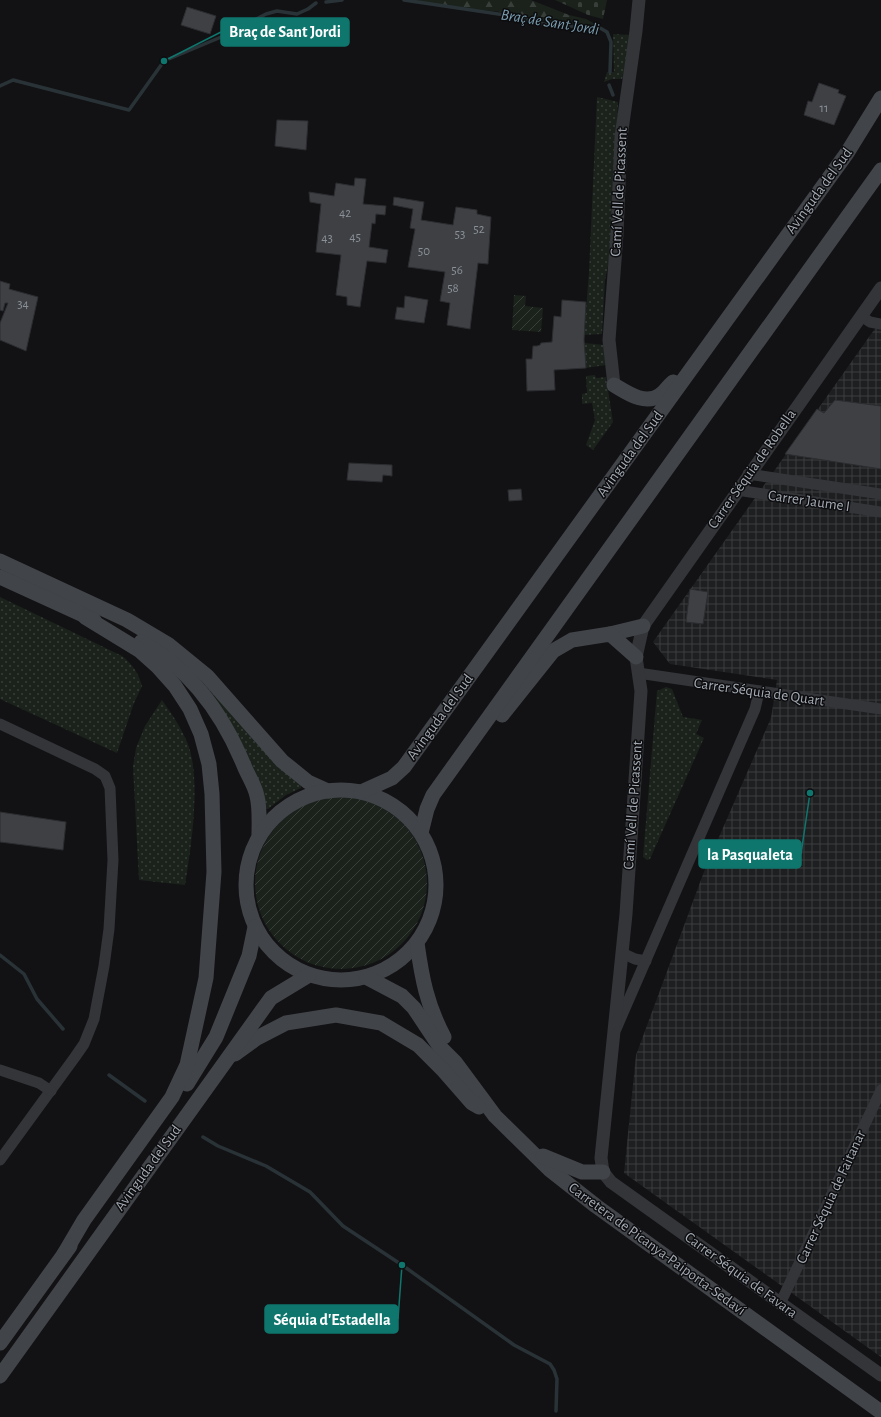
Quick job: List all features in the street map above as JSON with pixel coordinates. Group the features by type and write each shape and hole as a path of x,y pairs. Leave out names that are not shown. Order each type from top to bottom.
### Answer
{"main road":[{"name":"Avinguda del Sud","path":"361,792 392,778 404,767 847,153 881,98"},
{"path":"421,833 426,809 433,795 881,170"},
{"path":"614,385 629,394 642,398 653,399 660,395 668,386 689,372"},
{"path":"0,561 127,620 169,645 207,676 282,761 308,782 328,791"},
{"path":"0,577 85,617 139,650 158,667 175,686 190,709 201,734 209,764 212,794 214,872 206,978 187,1065 172,1097 84,1220 64,1254"},
{"path":"85,617 112,626 151,648 169,660 200,691 226,725 257,796 259,835"},
{"path":"459,758 489,732 553,651 572,640 610,634 643,626"},
{"path":"610,634 636,657"},
{"path":"341,790 361,792 384,800 405,814 421,833 433,860 436,888 431,917 416,943 394,964 366,977 338,980 309,975 287,964 268,947 255,927 246,896 247,865 259,835 275,815 296,800 328,791 341,790"},
{"name":"Avinguda del Sud","path":"0,1343 177,1101 216,1037 249,956 255,927"},
{"name":"Carretera de Picanya-Paiporta-Sedaví","path":"416,943 422,984 433,1017 455,1062"},
{"name":"Avinguda del Sud","path":"0,1376 271,998 309,975"},
{"name":"Carretera de Picanya-Paiporta-Sedaví","path":"366,977 402,996 414,1008 440,1047 455,1062 495,1116 549,1169 596,1206 881,1412"},
{"path":"225,1061 257,1038 286,1023 336,1015 381,1023 418,1045 444,1071 472,1103 495,1116"},
{"path":"529,1150 556,1163 582,1172 602,1172"}],"street":[{"name":"Camí Vell de Picassent","path":"614,385 609,340 617,234 621,137 639,0"},
{"name":"Carrer Séquia de Robella","path":"636,657 643,626 748,474 881,288"},
{"path":"861,316 870,322 881,324"},
{"name":"Carrer Jaume I","path":"748,474 881,494"},
{"name":"Carrer Jaume I","path":"737,490 881,512"},
{"name":"Camí Vell de Picassent","path":"602,1172 601,1158 622,953 641,691 636,657"},
{"name":"Carrer Séquia de Quart","path":"638,673 881,709"},
{"name":"Camí Vell de Picassent","path":"614,1035 755,709 759,692"},
{"path":"0,724 95,769 105,776 110,788 113,860 109,929 99,999 94,1020 84,1044 0,1160"},
{"path":"622,953 635,959 646,961"},
{"path":"0,1070 39,1083 50,1091"},
{"name":"Carrer Séquia de Faitanar","path":"780,1304 881,1090"},
{"name":"Carrer Séquia de Favara","path":"602,1172 612,1182 881,1375"}],"shaded area":[{"path":"881,320 881,1357 624,1173 636,1055 705,869 771,718 777,680 670,664 653,642"}],"green space":[{"path":"408,0 531,0 569,15 586,19 597,25 549,22 512,13 432,5"},
{"path":"408,0 441,0 439,6"},
{"path":"555,0 607,0 603,19 588,15"},
{"path":"613,34 629,35 627,65 622,79 612,79 604,82 607,72 614,72"},
{"path":"597,97 618,102 611,252 605,280 602,334 584,335 589,272"},
{"path":"514,295 526,296 525,306 543,308 541,332 512,330"},
{"path":"584,343 605,345 606,365 586,368"},
{"path":"595,375 596,378 606,377 613,422 593,450 586,445 595,420 592,403 582,404 582,394 587,393 586,376"},
{"path":"0,597 122,656 132,666 139,677 142,686 134,703 117,753 0,699"},
{"path":"189,670 301,784 301,788 286,795 268,809 265,809"},
{"path":"666,687 672,689 683,717 702,720 696,734 704,738 650,859 647,860 643,857 657,691"},
{"path":"162,700 185,736 191,756 194,774 194,813 185,885 139,880 133,767 136,748 145,726"},
{"path":"349,797 358,798 382,807 396,816 408,828 421,850 426,866 426,900 421,916 408,938 396,950 374,963 358,968 333,969 324,968 300,959 286,950 274,938 261,916 256,900 255,875 256,866 265,842 274,828 286,816 308,803 324,798"}],"building":[{"path":"187,7 216,16 210,34 181,25"},
{"path":"819,83 839,90 838,93 846,96 834,125 804,115 808,101 812,102"},
{"path":"277,120 308,121 306,150 275,146"},
{"path":"355,178 366,179 363,204 386,206 385,215 376,214 375,224 372,223 369,247 388,250 386,263 367,261 360,307 347,305 347,297 336,295 341,255 316,252 321,204 310,202 309,192 334,196 336,183 354,186"},
{"path":"394,197 424,202 421,220 453,225 456,207 477,210 477,214 491,217 488,264 478,263 470,329 447,325 450,303 440,301 445,272 408,267 415,229 410,228 413,209 393,205"},
{"path":"0,281 10,284 9,289 38,297 26,351 0,340 0,323 8,303 5,303 3,311 0,310"},
{"path":"405,296 428,300 424,323 395,319 397,307 404,308"},
{"path":"562,300 586,302 584,340 586,368 554,370 555,390 527,391 526,359 532,359 533,346 540,345 541,343 552,342 554,316 561,317"},
{"path":"835,400 881,406 881,469 785,454 817,409 824,413"},
{"path":"349,463 392,465 392,476 383,475 382,482 347,480"},
{"path":"521,489 522,500 509,501 508,490"},
{"path":"690,589 708,592 703,624 686,622"},
{"path":"0,812 66,822 63,850 0,842"}],"waterway":[{"name":"Braç de Sant Jordi","path":"326,2 342,0"},
{"name":"Braç de Sant Jordi","path":"404,0 512,16 548,25 600,28 607,32 611,42 610,72"},
{"name":"Braç de Sant Jordi","path":"0,86 13,80 129,110 164,61 226,35 266,14 277,11 297,14 316,3"},
{"name":"Braç de Sant Jordi","path":"609,85 613,95"},
{"path":"0,955 24,974 37,999 63,1029"},
{"path":"109,1075 145,1101"},
{"path":"203,1137 218,1146 266,1166 310,1192 343,1226 402,1265 514,1345 550,1364 557,1379 556,1411"}],"place":[{"name":"Braç de Sant Jordi","path":"164,61"},
{"name":"la Pasqualeta","path":"810,793"},
{"name":"Séquia d'Estadella","path":"402,1265"}]}
